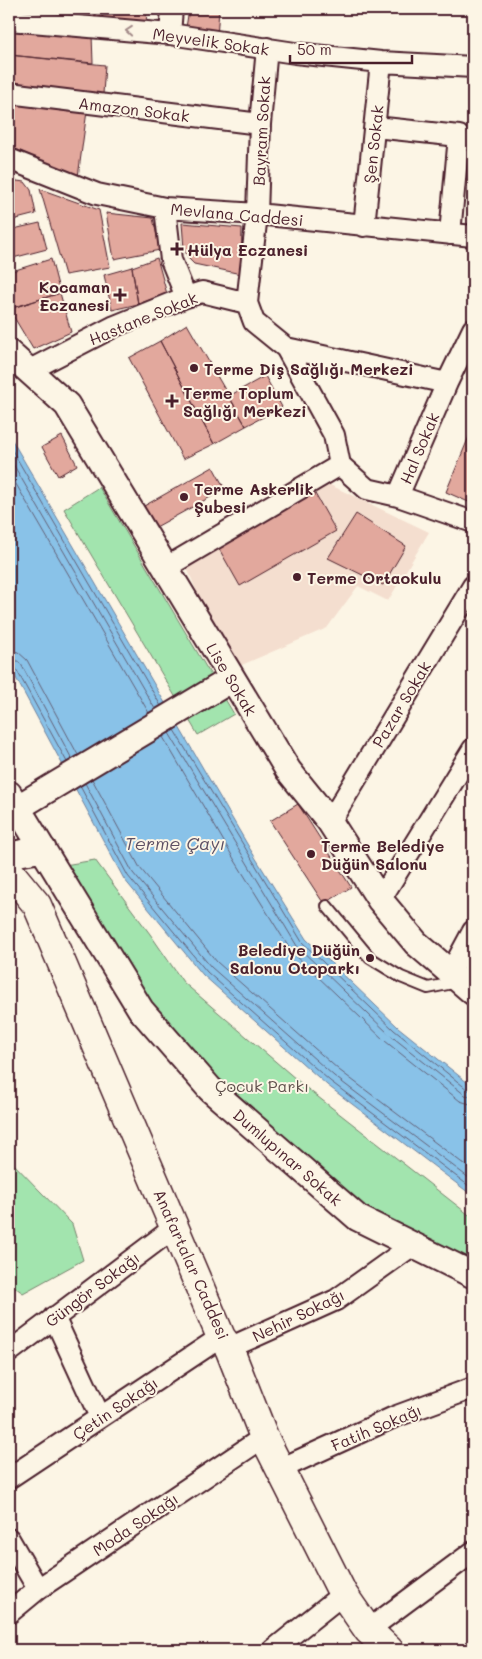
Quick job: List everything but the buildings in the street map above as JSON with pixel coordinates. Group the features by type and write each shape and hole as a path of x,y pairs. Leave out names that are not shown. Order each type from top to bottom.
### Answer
{"main road":[{"name":"Anafartalar Caddesi","path":"9,871 37,905 264,1437 343,1594 368,1630 389,1650"}],"street":[{"path":"170,34 172,9"},
{"name":"Meyvelik Sokak","path":"9,20 170,34 381,62 473,67"},
{"name":"Bayram Sokak","path":"247,303 257,214 260,124 267,48"},
{"name":"Şen Sokak","path":"364,226 381,62"},
{"name":"Amazon Sokak","path":"9,93 260,124"},
{"path":"375,127 459,136 450,234"},
{"name":"Mevlana Caddesi","path":"9,159 97,194 165,208 257,214 473,236"},
{"path":"165,208 171,260 186,297"},
{"name":"Hastane Sokak","path":"30,370 115,326 202,292 247,303"},
{"path":"247,303 254,322 286,348 307,383 334,435 340,465 367,489 398,496"},
{"name":"Hal Sokak","path":"473,329 398,496 473,522"},
{"path":"286,348 447,384"},
{"name":"Lise Sokak","path":"9,353 67,405 288,770 330,822 380,900 416,943 461,982"},
{"path":"165,568 340,465"},
{"name":"Pazar Sokak","path":"330,822 473,586"},
{"path":"13,800 232,679"},
{"path":"380,900 473,749"},
{"name":"Dumlupınar Sokak","path":"13,800 141,1010 210,1089 358,1218 473,1275"},
{"path":"9,855 44,849"},
{"path":"461,982 473,931"},
{"name":"Güngör Sokağı","path":"9,1352 175,1227"},
{"name":"Nehir Sokağı","path":"225,1342 336,1300 413,1245"},
{"path":"54,1317 100,1417"},
{"name":"Çetin Sokağı","path":"9,1478 100,1417 225,1342"},
{"name":"Fatih Sokağı","path":"280,1469 394,1417 473,1388"},
{"name":"Moda Sokağı","path":"9,1612 38,1589 264,1437"},
{"path":"9,1539 38,1589"},
{"path":"368,1630 473,1552"},
{"path":"273,1650 343,1594"}],"lane":[{"path":"327,906 370,958 401,976 428,988 461,982"}],"shaded area":[{"name":"Terme Ortaokulu","path":"326,483 429,532 388,601 358,586 327,628 237,667 205,611 187,568"}],"green space":[{"path":"99,487 234,714 198,735 64,509"},
{"name":"Çocuk Parkı","path":"95,860 183,982 304,1086 473,1218 473,1262 382,1224 189,1057 46,868"},
{"path":"9,1159 72,1224 83,1260 23,1293 9,1283"}],"water":[{"name":"Terme Çayı","path":"9,435 250,849 306,939 398,1027 473,1087 473,1196 327,1085 203,975 124,879 9,665"}],"place":[{"name":"Hülya Eczanesi","path":"177,249"},
{"name":"Kocaman Eczanesi","path":"120,295"},
{"name":"Terme Diş Sağlığı Merkezi","path":"194,368"},
{"name":"Terme Toplum Sağlığı Merkezi","path":"172,401"},
{"name":"Terme Askerlik Şubesi","path":"184,497"},
{"name":"Terme Ortaokulu","path":"297,577"},
{"name":"Terme Belediye Düğün Salonu","path":"311,854"},
{"name":"Belediye Düğün Salonu Otoparkı","path":"370,958"}]}
